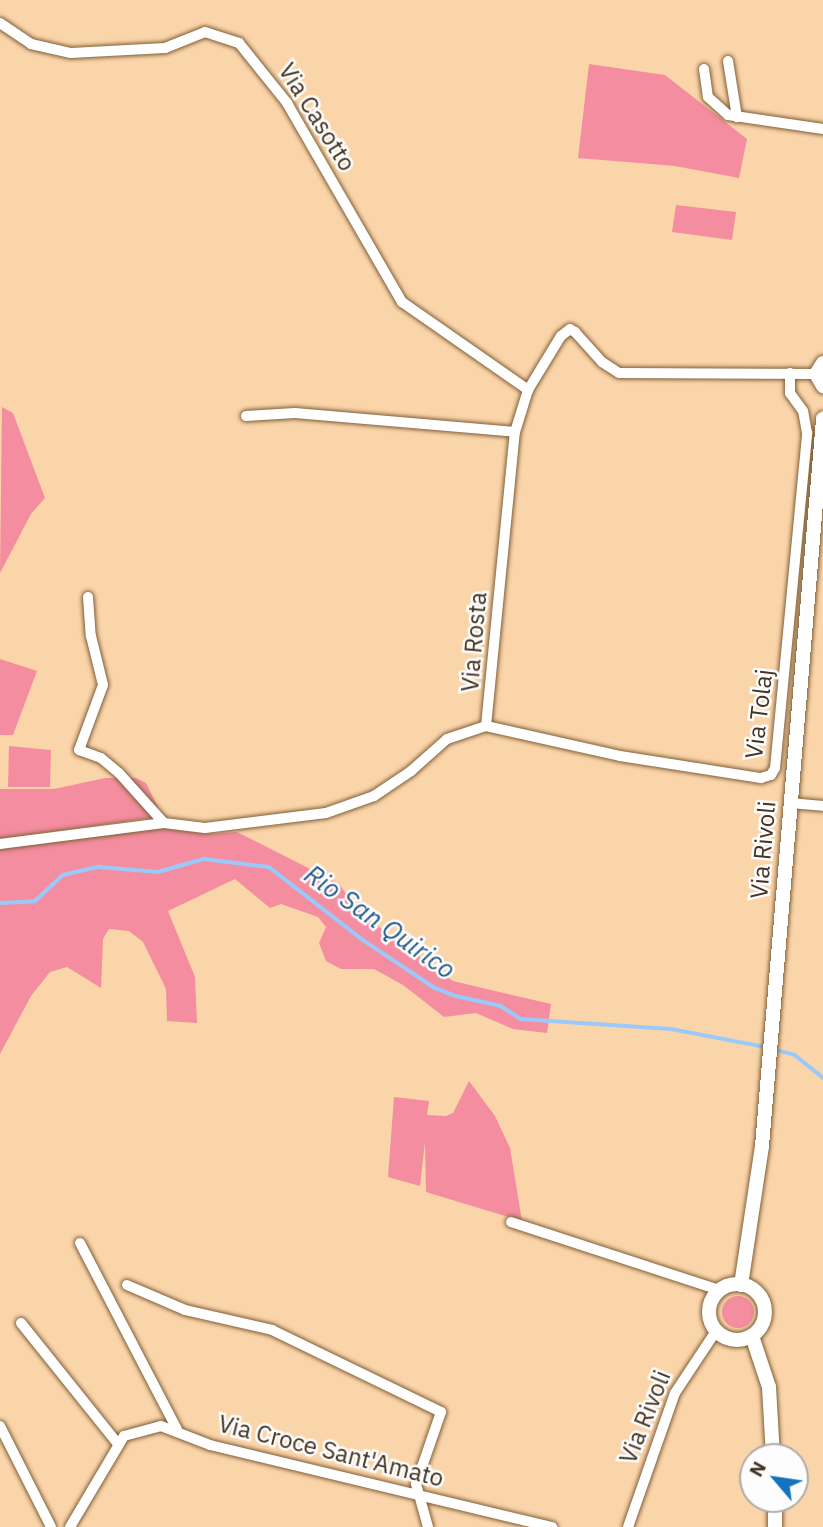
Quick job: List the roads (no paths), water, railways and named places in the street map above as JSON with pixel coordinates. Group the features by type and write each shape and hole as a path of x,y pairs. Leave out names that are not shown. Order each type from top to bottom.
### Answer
{"street":[{"name":"Via Casotto","path":"0,23 31,44 71,53 165,48 205,32 239,43 287,103 402,302 527,390"},
{"path":"728,61 737,117"},
{"path":"704,69 708,97 721,111 737,117 823,129"},
{"name":"Via Rosta","path":"0,844 164,823 205,828 326,813 374,796 411,771 447,739 486,726 515,432 527,390 550,349 570,329 602,362 619,373 821,374"},
{"name":"Via Tolaj","path":"486,726 620,756 761,778 771,775 777,755 807,433 803,411 790,393 790,373"},
{"path":"246,416 295,413 515,432"},
{"name":"Via Rivoli","path":"741,1284 762,1146 770,1027 820,480 823,419"},
{"path":"88,597 91,636 103,685 79,750 101,758 164,823"},
{"path":"790,803 823,806"},
{"path":"511,1222 719,1290 741,1284 759,1295 765,1309 762,1324 752,1336 729,1339 716,1331 710,1306 719,1290"},
{"path":"80,1243 177,1429"},
{"path":"127,1285 185,1310 272,1330 441,1412 416,1483 428,1527"},
{"path":"21,1322 118,1444"},
{"name":"Via Rivoli","path":"628,1527 675,1393 716,1331"},
{"path":"752,1336 769,1387 773,1443"},
{"path":"0,1426 51,1527"},
{"name":"Via Croce Sant'Amato","path":"69,1527 118,1444 147,1426 177,1429 209,1446 552,1527"}],"waterway":[{"name":"Rio San Quirico","path":"0,903 35,901 63,875 99,867 158,872 204,859 269,867 363,940 435,988 456,996 501,1006 521,1019 671,1029 765,1047"},
{"name":"Rio San Quirico","path":"773,1049 795,1055 823,1078"}]}
